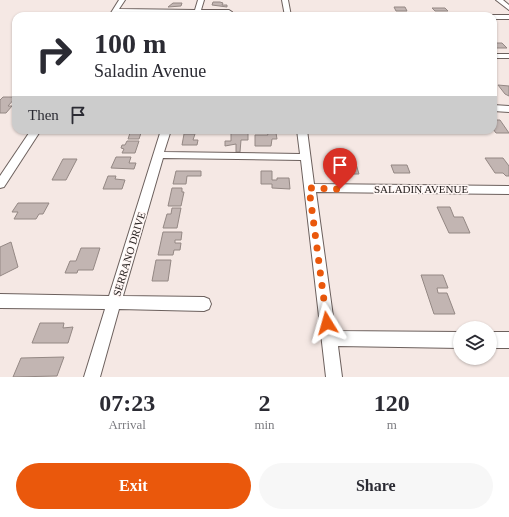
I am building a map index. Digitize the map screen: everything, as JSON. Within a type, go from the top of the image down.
[{"type":"street","points":[[114,12],[122,0]]},
{"type":"street","points":[[198,12],[201,0]]},
{"type":"street","points":[[285,0],[287,12]]},
{"type":"street","points":[[499,0],[509,8]]},
{"type":"street","points":[[497,17],[509,17]]},
{"type":"street","points":[[497,56],[509,56]]},
{"type":"street","points":[[497,108],[509,109]]},
{"type":"street","points":[[0,184],[33,134]]},
{"type":"street","name":"SERRANO DRIVE","points":[[92,377],[165,134]]},
{"type":"street","points":[[302,134],[334,377]]},
{"type":"street","points":[[159,155],[305,157]]},
{"type":"street","name":"SALADIN AVENUE","points":[[309,188],[509,190]]},
{"type":"street","points":[[0,301],[114,304],[204,304]]},
{"type":"street","points":[[329,338],[453,340]]},
{"type":"street","points":[[497,340],[509,340]]},
{"type":"building","points":[[213,2],[223,3],[222,5],[227,5],[227,7],[212,5]]},
{"type":"building","points":[[173,3],[182,3],[181,6],[168,7]]},
{"type":"building","points":[[394,7],[405,7],[407,11],[396,11]]},
{"type":"building","points":[[432,8],[445,8],[448,11],[435,11]]},
{"type":"building","points":[[497,43],[502,43],[507,48],[497,48]]},
{"type":"building","points":[[498,85],[509,86],[509,96],[505,94]]},
{"type":"building","points":[[3,97],[12,97],[12,102],[8,106],[12,106],[6,113],[0,113],[0,100]]},
{"type":"building","points":[[497,120],[500,120],[509,133],[497,133]]},
{"type":"building","points":[[130,134],[141,134],[139,139],[128,139]]},
{"type":"building","points":[[184,134],[195,134],[193,140],[198,140],[197,145],[182,145]]},
{"type":"building","points":[[231,134],[248,134],[248,140],[241,140],[240,152],[236,152],[236,144],[225,146],[225,141],[231,141]]},
{"type":"building","points":[[276,134],[277,139],[272,139],[271,146],[255,146],[255,135]]},
{"type":"building","points":[[127,141],[139,141],[135,153],[122,153],[124,149],[121,148],[122,145],[125,145]]},
{"type":"building","points":[[116,157],[131,157],[129,163],[136,163],[134,169],[111,168]]},
{"type":"building","points":[[485,158],[503,158],[509,166],[509,176],[506,176],[503,173],[495,173]]},
{"type":"building","points":[[63,159],[77,159],[66,180],[52,180]]},
{"type":"building","points":[[329,162],[356,164],[359,174],[340,174],[338,168],[330,168]]},
{"type":"building","points":[[391,165],[407,165],[410,173],[394,173]]},
{"type":"building","points":[[176,171],[201,171],[201,176],[187,176],[186,184],[173,184]]},
{"type":"building","points":[[261,171],[272,171],[272,180],[277,180],[277,178],[289,178],[290,189],[272,188],[272,184],[261,184]]},
{"type":"building","points":[[108,176],[116,176],[115,179],[125,180],[122,189],[103,189]]},
{"type":"building","points":[[172,188],[182,188],[182,192],[184,192],[181,206],[168,206]]},
{"type":"building","points":[[18,203],[49,203],[43,214],[39,214],[36,219],[14,219],[18,212],[12,212]]},
{"type":"building","points":[[437,207],[450,207],[454,217],[463,217],[470,233],[449,233]]},
{"type":"building","points":[[172,208],[181,208],[177,228],[163,228],[167,214],[171,214]]},
{"type":"building","points":[[163,232],[182,232],[181,240],[175,240],[175,243],[181,243],[180,250],[174,250],[173,255],[158,255]]},
{"type":"building","points":[[11,242],[18,267],[0,276],[0,247]]},
{"type":"building","points":[[81,248],[100,248],[93,270],[78,270],[77,273],[65,273],[70,261],[76,261]]},
{"type":"building","points":[[156,260],[171,260],[168,281],[152,281]]},
{"type":"building","points":[[421,275],[443,275],[448,288],[437,288],[438,293],[447,293],[455,314],[434,314]]},
{"type":"building","points":[[40,323],[64,323],[63,328],[73,327],[68,343],[32,343]]},
{"type":"building","points":[[64,357],[57,376],[13,377],[21,358]]},
{"type":"route","points":[[327,323],[309,188],[340,189]]}]
